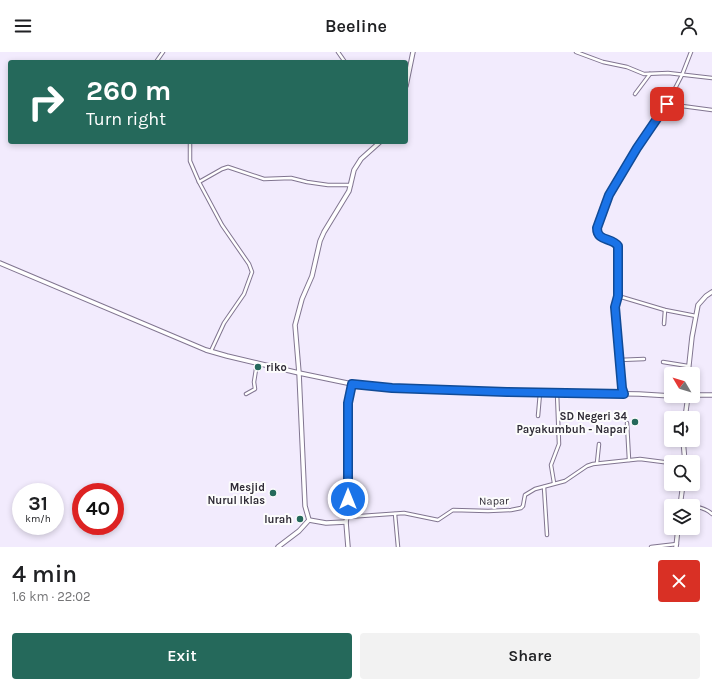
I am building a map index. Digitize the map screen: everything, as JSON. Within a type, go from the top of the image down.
[{"type":"street","points":[[408,76],[413,52]]},
{"type":"street","points":[[576,52],[603,62],[627,67],[644,74],[668,73],[712,78]]},
{"type":"street","points":[[624,394],[619,360],[615,307],[618,296],[618,246],[615,242],[600,237],[597,233],[597,228],[609,195],[637,148],[667,104],[682,75],[691,52]]},
{"type":"street","points":[[635,94],[650,74]]},
{"type":"street","points":[[667,104],[712,110]]},
{"type":"street","points":[[190,144],[190,161],[199,182],[222,225],[249,264],[252,272],[244,294],[224,323],[211,351]]},
{"type":"street","points":[[309,520],[305,506],[299,373],[295,330],[296,317],[312,276],[321,237],[346,197],[356,165],[377,144]]},
{"type":"street","points":[[199,182],[228,167],[264,179],[291,178],[308,182],[351,185]]},
{"type":"street","points":[[0,263],[119,314],[211,351],[299,373],[352,384],[392,388],[664,395]]},
{"type":"street","points":[[663,362],[688,366],[698,306],[712,292]]},
{"type":"street","points":[[618,296],[665,310],[696,316]]},
{"type":"street","points":[[664,324],[665,310]]},
{"type":"street","points":[[619,360],[644,358]]},
{"type":"street","points":[[246,394],[255,389],[254,382],[257,363]]},
{"type":"street","points":[[348,547],[346,522],[348,403],[352,384]]},
{"type":"street","points":[[538,416],[540,393]]},
{"type":"street","points":[[554,483],[551,467],[559,444],[557,393]]},
{"type":"street","points":[[700,395],[712,395]]},
{"type":"street","points":[[627,423],[629,460]]},
{"type":"street","points":[[597,463],[599,444]]},
{"type":"street","name":"Napar","points":[[347,517],[395,514],[416,515],[430,520],[438,520],[453,510],[488,511],[518,509],[523,506],[525,495],[535,489],[564,481],[587,466],[597,463],[629,460],[664,462]]},
{"type":"street","points":[[544,486],[547,535]]},
{"type":"street","points":[[700,508],[709,511],[712,514]]},
{"type":"street","points":[[395,514],[398,547]]},
{"type":"street","points":[[309,520],[326,523],[346,522]]},
{"type":"street","points":[[278,547],[299,531],[309,520]]},
{"type":"street","points":[[651,547],[677,546],[678,535]]},
{"type":"place","name":"riko","points":[[258,367]]},
{"type":"place","name":"SD Negeri 34 Payakumbuh - Napar","points":[[635,422]]},
{"type":"place","name":"Mesjid Nurul Iklas","points":[[273,493]]},
{"type":"place","name":"lurah","points":[[300,519]]},
{"type":"route","points":[[348,499],[348,403],[352,384],[392,388],[624,394],[622,388],[615,307],[618,296],[618,246],[615,242],[601,238],[597,233],[597,228],[609,195],[637,148],[667,104]]}]
